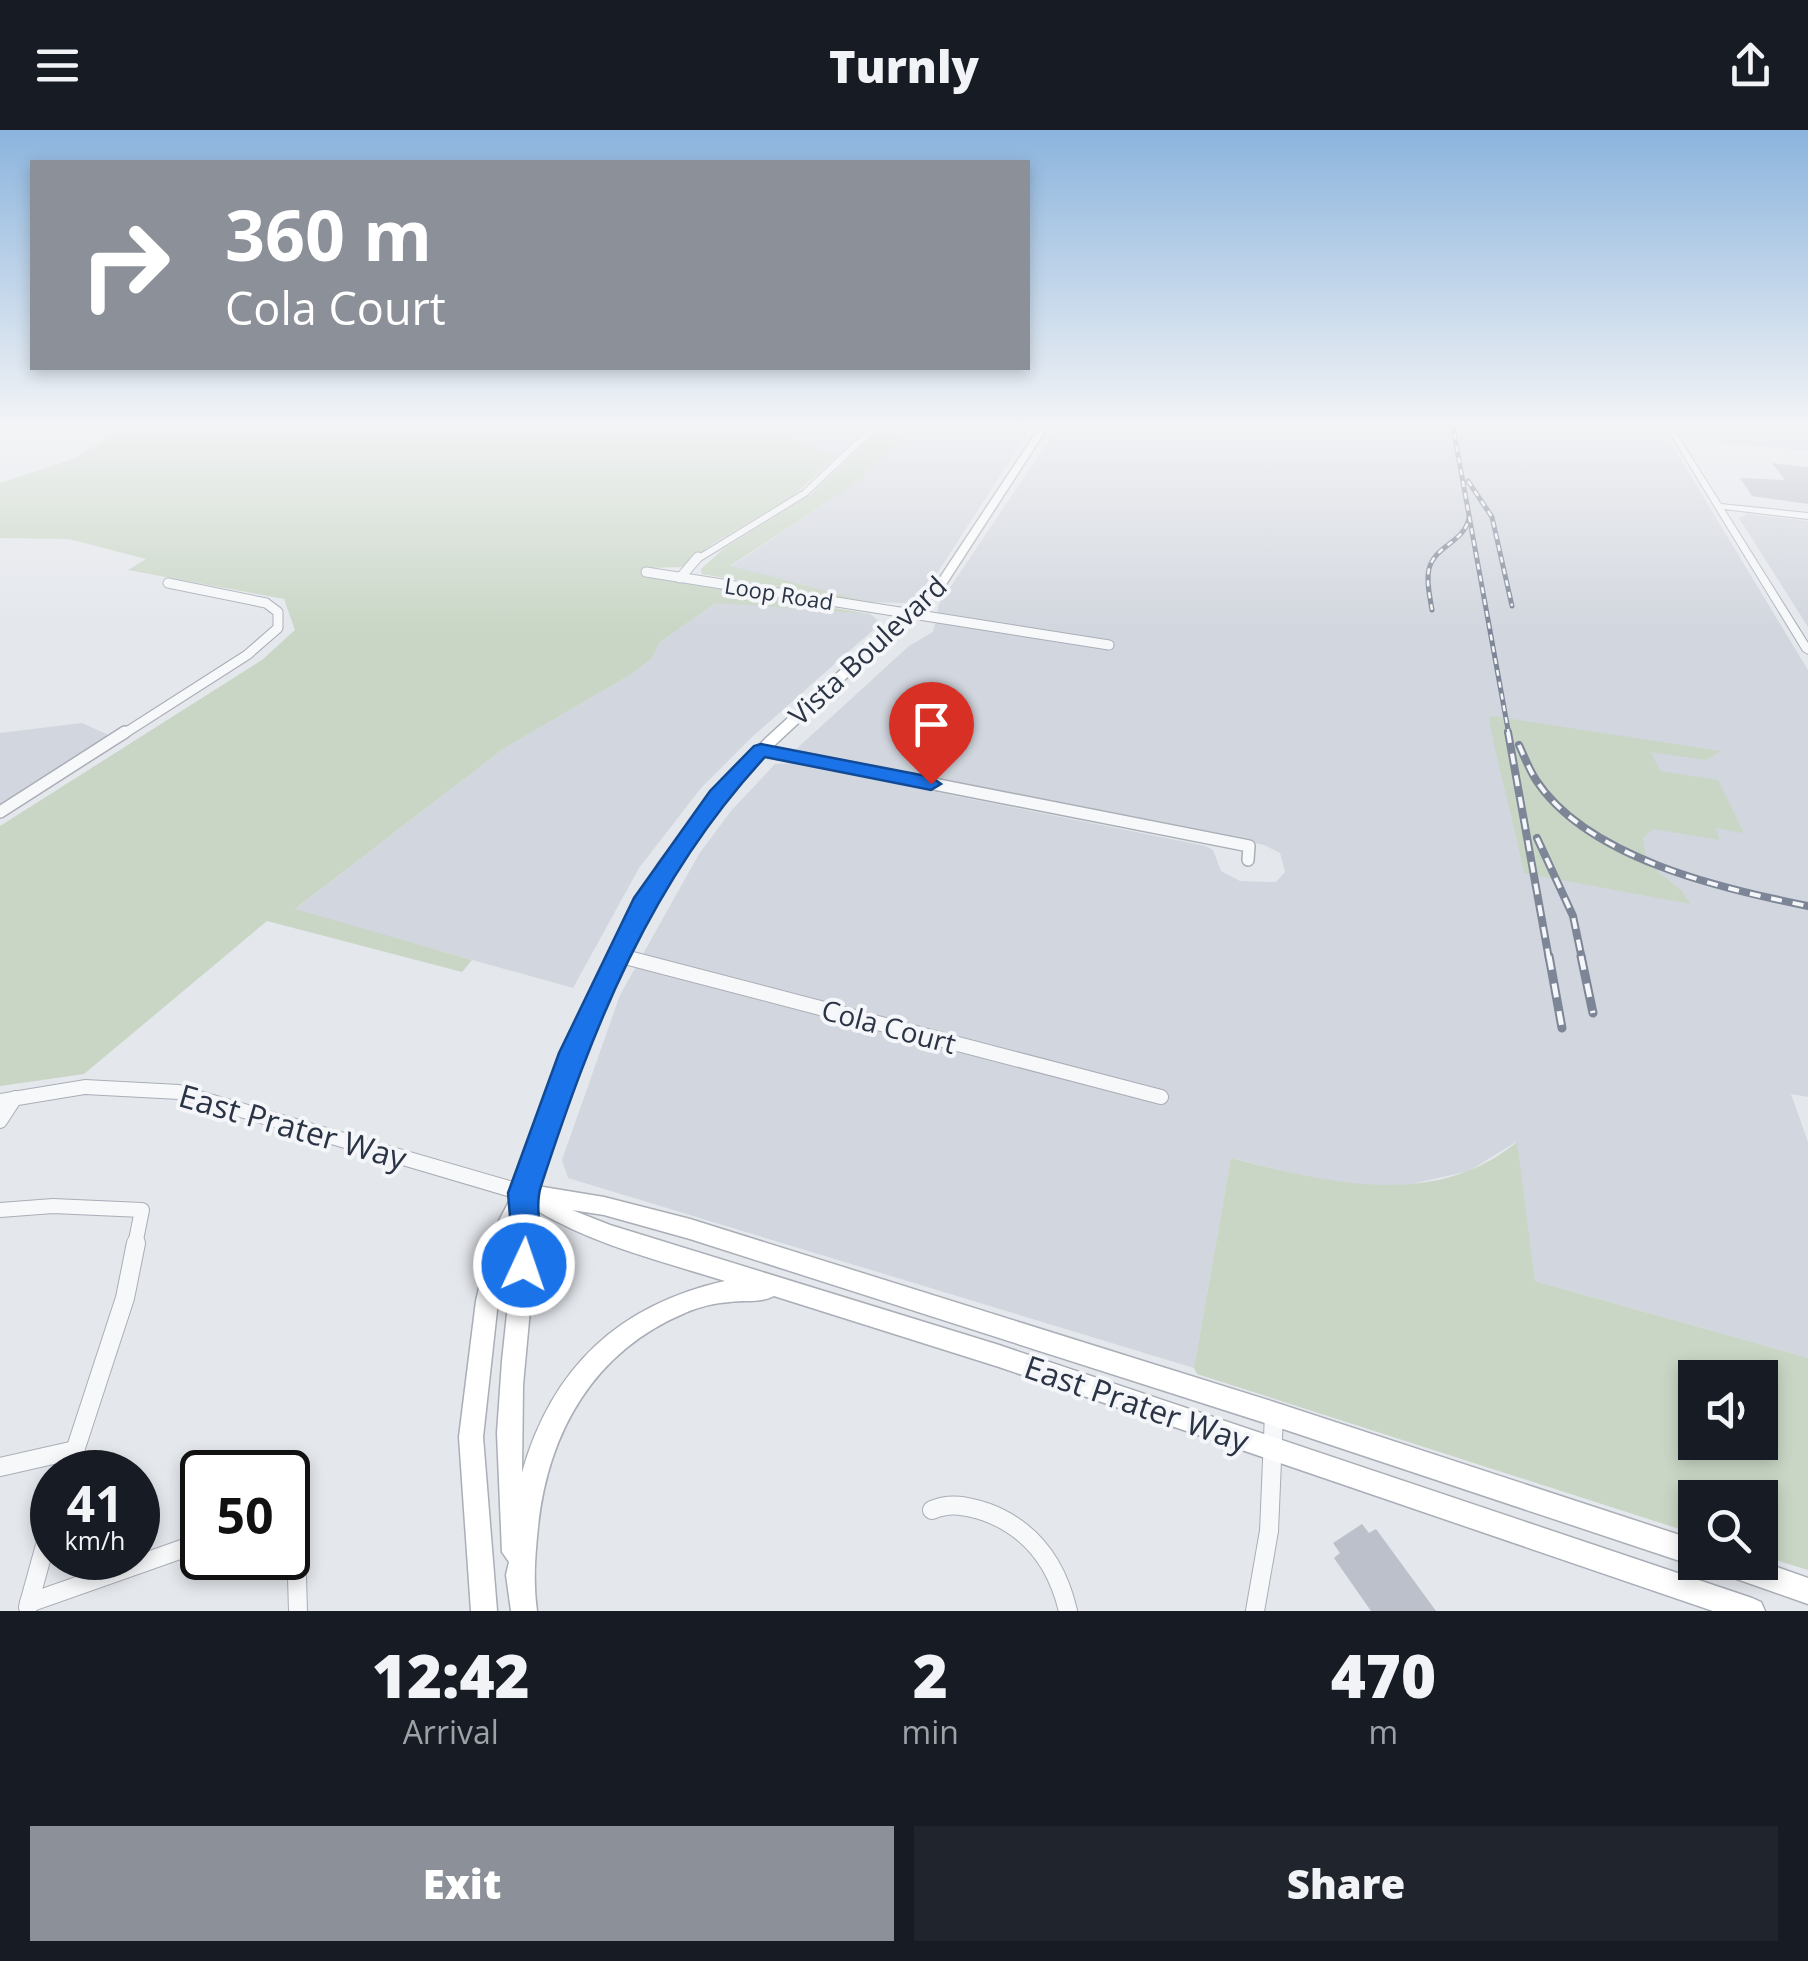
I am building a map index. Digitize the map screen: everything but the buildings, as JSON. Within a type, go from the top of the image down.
[{"type":"main road","name":"Vista Boulevard","points":[[484,1611],[472,1437],[476,1370],[502,1236],[524,1193],[573,1053],[616,955],[672,857],[718,796],[761,750],[912,614],[952,568],[1002,491]]},
{"type":"main road","name":"Vista Boulevard","points":[[524,1193],[528,1240],[509,1415],[509,1490],[524,1611]]},
{"type":"main road","name":"East Prater Way","points":[[524,1193],[569,1220],[610,1235],[999,1356],[1752,1611]]},
{"type":"main road","name":"East Prater Way","points":[[524,1193],[604,1206],[690,1229],[1274,1414],[1678,1547]]},
{"type":"main road","points":[[520,1582],[526,1520],[544,1445],[566,1399],[608,1348],[647,1316],[684,1299],[737,1288],[792,1292]]},
{"type":"main road","points":[[1776,1580],[1808,1591]]},
{"type":"street","points":[[680,578],[694,571],[711,551],[807,491]]},
{"type":"street","points":[[1709,491],[1808,652]]},
{"type":"street","points":[[1718,506],[1808,516]]},
{"type":"street","name":"Loop Road","points":[[646,572],[1109,645]]},
{"type":"street","points":[[0,812],[247,655],[278,628],[278,612],[266,602],[168,583]]},
{"type":"street","points":[[761,750],[1249,846],[1248,860]]},
{"type":"street","name":"Cola Court","points":[[616,955],[1162,1098]]},
{"type":"street","name":"East Prater Way","points":[[7,1100],[84,1088],[180,1092],[524,1193]]},
{"type":"street","points":[[0,1121],[7,1100]]},
{"type":"street","points":[[0,1210],[53,1206],[142,1210],[125,1298],[75,1450]]},
{"type":"street","points":[[1256,1611],[1269,1531],[1274,1414]]},
{"type":"street","points":[[0,1467],[30,1460]]},
{"type":"street","points":[[932,1510],[945,1504],[961,1504],[999,1516],[1018,1527],[1054,1565],[1068,1611]]},
{"type":"street","points":[[28,1607],[180,1550]]},
{"type":"street","points":[[28,1607],[35,1580]]},
{"type":"street","points":[[297,1580],[298,1611]]},
{"type":"shaded area","points":[[844,491],[990,491],[934,578],[910,603],[869,602],[730,567]]},
{"type":"shaded area","points":[[1015,491],[1700,491],[1808,670],[1808,1097],[1791,1094],[1808,1142],[1808,1358],[1535,1281],[1516,1142],[1469,1171],[1382,1187],[1315,1179],[1231,1158],[1194,1368],[568,1178],[562,1160],[620,995],[699,854],[731,811],[775,764],[791,763],[1206,846],[1213,850],[1221,871],[1240,881],[1276,882],[1285,872],[1280,853],[1264,845],[793,752],[909,646],[933,632],[939,604]]},
{"type":"shaded area","points":[[1748,514],[1808,521],[1808,627],[1739,518]]},
{"type":"shaded area","points":[[719,601],[870,614],[881,623],[752,737],[701,788],[639,868],[573,988],[294,910],[503,749],[630,675],[652,658],[660,642]]},
{"type":"shaded area","points":[[82,723],[111,736],[0,807],[0,733]]},
{"type":"green space","points":[[0,491],[798,491],[682,567],[649,568],[641,576],[870,614],[716,603],[660,642],[652,658],[630,675],[503,749],[295,909],[472,960],[462,972],[267,921],[84,1074],[0,1086],[0,826],[262,660],[295,630],[284,599],[128,570],[146,559],[69,539],[0,538]]},
{"type":"green space","points":[[844,491],[730,566],[869,602],[702,574],[701,569],[723,549],[811,494]]},
{"type":"green space","points":[[1489,718],[1721,751],[1706,760],[1651,752],[1660,771],[1718,780],[1744,833],[1716,828],[1720,840],[1653,829],[1643,838],[1646,862],[1682,891],[1690,904],[1524,873]]},
{"type":"green space","points":[[1517,1142],[1535,1281],[1808,1358],[1808,1570],[1778,1561],[1778,1480],[1678,1480],[1678,1529],[1197,1374],[1194,1368],[1231,1158],[1341,1182],[1414,1184],[1450,1177],[1484,1163]]},
{"type":"railway","points":[[1465,491],[1509,735]]},
{"type":"railway","points":[[1475,491],[1492,517],[1512,606]]},
{"type":"railway","points":[[1432,610],[1428,579],[1432,561],[1461,533],[1469,518]]},
{"type":"railway","points":[[1508,732],[1549,959]]},
{"type":"railway","points":[[1519,745],[1536,780],[1559,807],[1622,850],[1698,879],[1808,906]]},
{"type":"railway","points":[[1537,838],[1573,916],[1582,959]]},
{"type":"railway","points":[[1549,956],[1562,1028]]},
{"type":"railway","points":[[1581,956],[1593,1013]]},
{"type":"route","points":[[524,1265],[528,1240],[524,1193],[573,1053],[642,904],[718,796],[761,750],[931,784]]}]
